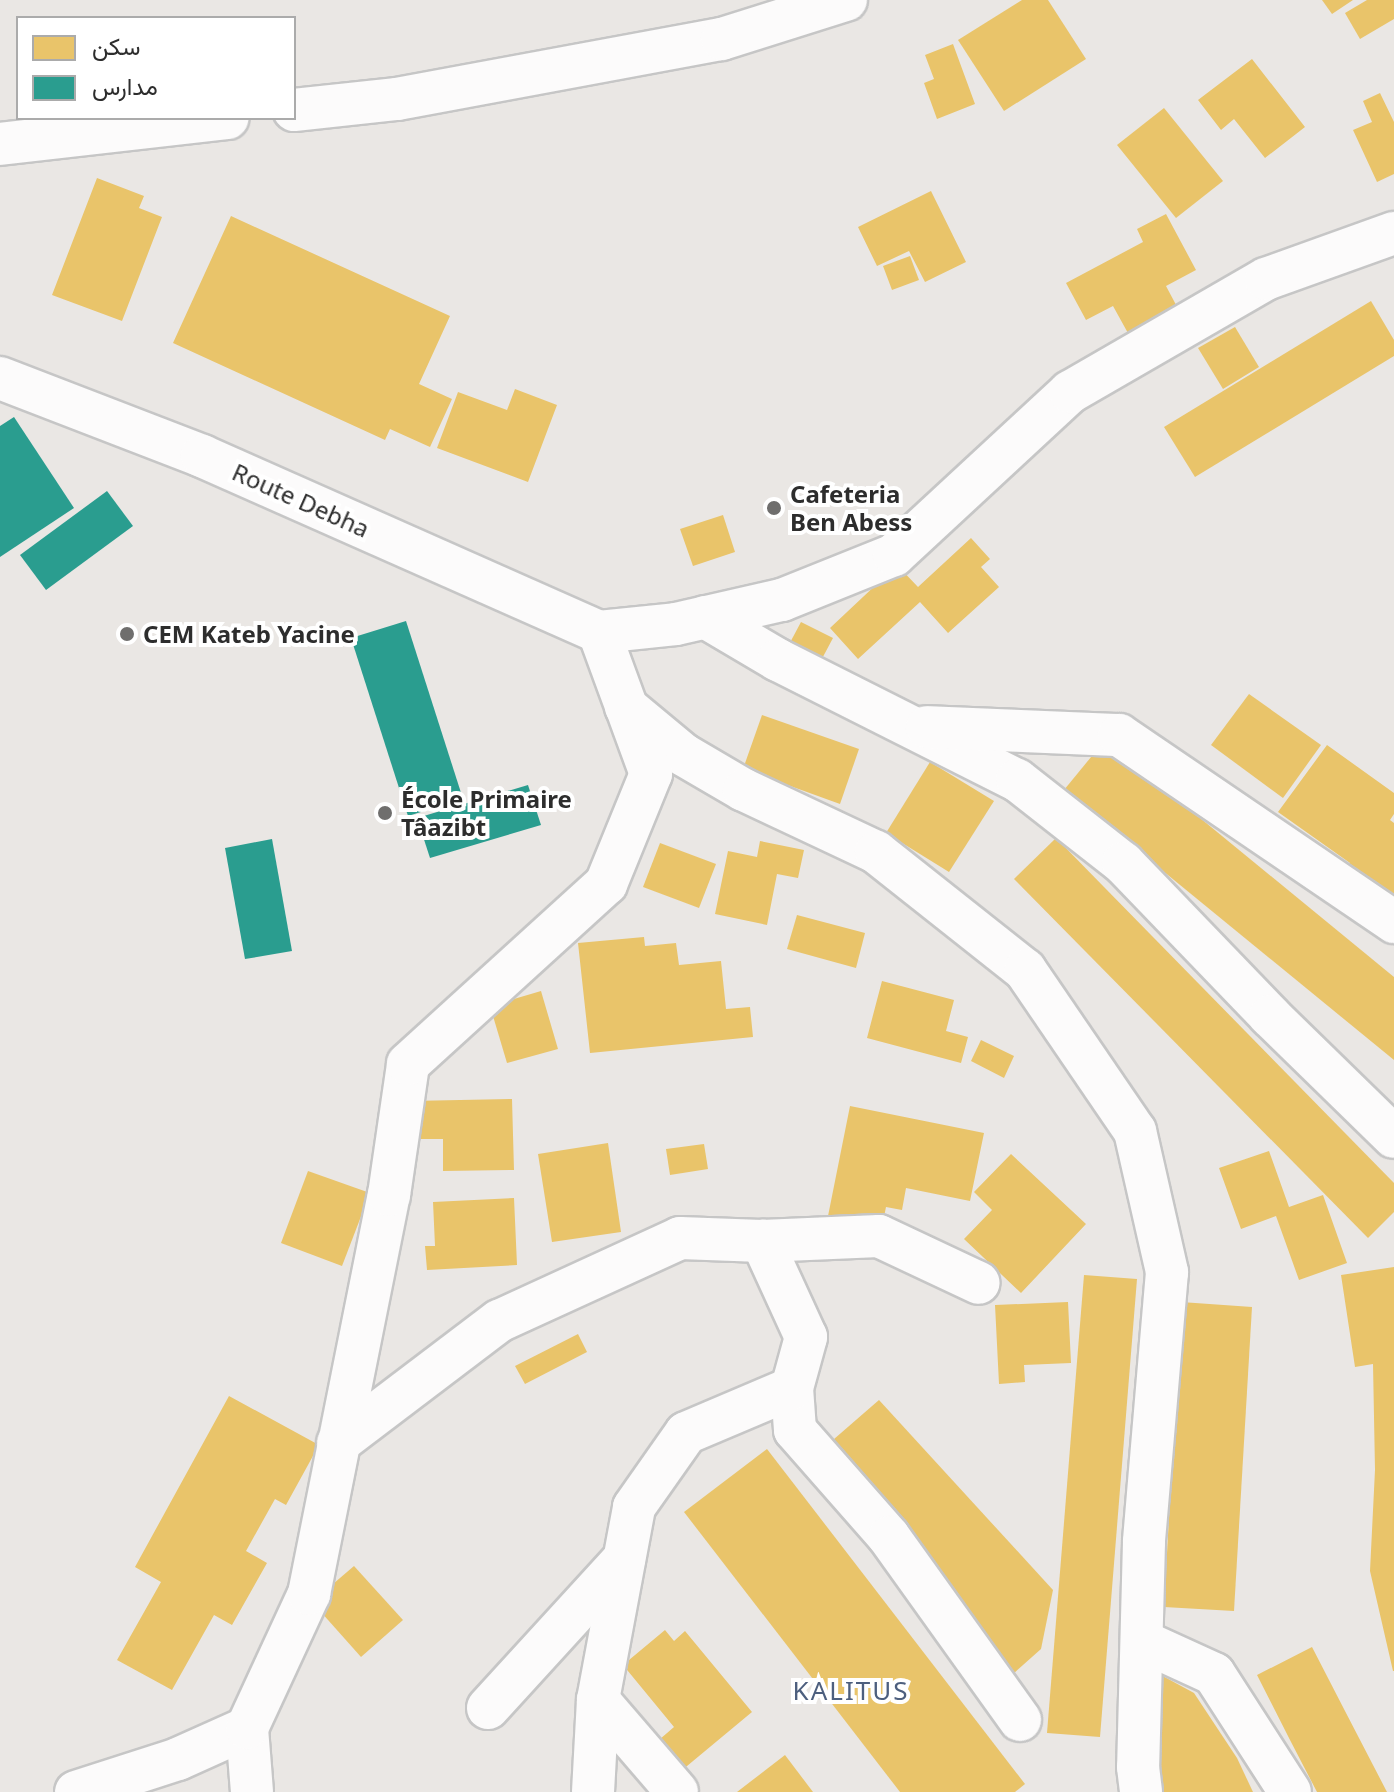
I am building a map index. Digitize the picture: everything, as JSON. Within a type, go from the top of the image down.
[{"type":"street","points":[[296,110],[397,99],[722,39],[846,0]]},
{"type":"street","points":[[0,144],[210,120]]},
{"type":"street","points":[[252,1792],[247,1728],[309,1594],[389,1195],[408,1064],[606,884],[651,774],[599,632],[705,617],[782,600],[894,555],[1070,392],[1266,279],[1394,233]]},
{"type":"street","name":"Route Debha","points":[[0,378],[202,456],[599,632]]},
{"type":"street","points":[[705,617],[778,660],[1017,780],[1123,863],[1270,1016],[1394,1137]]},
{"type":"street","points":[[626,707],[684,755],[744,790],[876,852],[1025,970],[1135,1131],[1167,1272],[1144,1542],[1138,1767],[1141,1792]]},
{"type":"street","points":[[914,726],[1119,735],[1394,922]]},
{"type":"street","points":[[338,1443],[499,1321],[680,1238],[762,1241],[879,1236],[979,1283]]},
{"type":"street","points":[[762,1241],[806,1337],[792,1388],[795,1430],[889,1537],[1020,1720]]},
{"type":"street","points":[[593,1792],[598,1700],[634,1507],[686,1433],[792,1388]]},
{"type":"street","points":[[488,1708],[624,1558]]},
{"type":"street","points":[[1142,1641],[1214,1674],[1290,1792]]},
{"type":"street","points":[[598,1700],[677,1792]]},
{"type":"street","points":[[76,1792],[178,1759],[247,1728]]},
{"type":"building: سكن","points":[[1022,0],[1048,0],[1086,59],[1004,111],[958,40]]},
{"type":"building: سكن","points":[[1322,0],[1353,0],[1332,14]]},
{"type":"building: سكن","points":[[1367,0],[1394,0],[1394,19],[1360,39],[1345,13]]},
{"type":"building: سكن","points":[[953,44],[975,104],[937,119],[924,83],[934,79],[925,55]]},
{"type":"building: سكن","points":[[1252,59],[1305,127],[1265,158],[1234,119],[1221,130],[1198,100]]},
{"type":"building: سكن","points":[[1380,93],[1394,122],[1394,174],[1377,182],[1353,130],[1372,122],[1363,101]]},
{"type":"building: سكن","points":[[1164,108],[1223,181],[1176,218],[1117,145]]},
{"type":"building: سكن","points":[[97,178],[144,196],[139,208],[162,217],[122,321],[52,295]]},
{"type":"building: سكن","points":[[931,191],[966,262],[925,282],[909,251],[877,266],[858,227]]},
{"type":"building: سكن","points":[[1166,214],[1196,270],[1166,286],[1183,318],[1134,344],[1113,306],[1086,320],[1066,283],[1143,242],[1137,229]]},
{"type":"building: سكن","points":[[231,216],[450,316],[419,384],[452,399],[430,447],[390,429],[385,440],[173,343]]},
{"type":"building: سكن","points":[[910,256],[919,280],[892,290],[883,266]]},
{"type":"building: سكن","points":[[1371,301],[1394,340],[1394,356],[1195,477],[1164,427]]},
{"type":"building: سكن","points":[[1235,327],[1259,367],[1223,389],[1198,348]]},
{"type":"building: سكن","points":[[515,389],[557,405],[528,482],[437,448],[458,392],[507,410]]},
{"type":"building: سكن","points":[[723,515],[735,552],[693,566],[680,529]]},
{"type":"building: سكن","points":[[971,538],[990,559],[981,567],[999,587],[948,633],[920,602],[858,659],[830,628],[897,565],[918,587]]},
{"type":"building: سكن","points":[[801,622],[833,638],[817,668],[785,652]]},
{"type":"building: سكن","points":[[1249,694],[1321,745],[1283,798],[1211,745]]},
{"type":"building: سكن","points":[[762,715],[859,749],[840,804],[743,769]]},
{"type":"building: سكن","points":[[1105,740],[1394,977],[1394,1060],[1064,790]]},
{"type":"building: سكن","points":[[1327,745],[1394,793],[1394,814],[1390,820],[1394,823],[1394,914],[1340,876],[1350,863],[1278,812]]},
{"type":"building: سكن","points":[[930,762],[994,801],[949,872],[886,833]]},
{"type":"building: سكن","points":[[1056,838],[1394,1183],[1394,1212],[1368,1238],[1014,879]]},
{"type":"building: سكن","points":[[760,841],[804,850],[798,878],[777,874],[767,925],[715,914],[728,851],[757,857]]},
{"type":"building: سكن","points":[[660,843],[716,864],[699,908],[643,887]]},
{"type":"building: سكن","points":[[797,915],[865,933],[856,968],[787,949]]},
{"type":"building: سكن","points":[[644,937],[645,946],[676,943],[679,965],[721,961],[726,1009],[750,1007],[753,1037],[590,1053],[578,943]]},
{"type":"building: سكن","points":[[882,981],[954,1000],[946,1031],[968,1037],[961,1063],[867,1038]]},
{"type":"building: سكن","points":[[541,991],[558,1049],[507,1063],[490,1006]]},
{"type":"building: سكن","points":[[981,1040],[1014,1056],[1004,1078],[971,1061]]},
{"type":"building: سكن","points":[[512,1099],[514,1170],[443,1171],[443,1139],[411,1139],[410,1101]]},
{"type":"building: سكن","points":[[850,1106],[984,1133],[970,1201],[906,1188],[902,1210],[886,1207],[882,1227],[828,1216]]},
{"type":"building: سكن","points":[[608,1143],[621,1232],[552,1242],[538,1154]]},
{"type":"building: سكن","points":[[704,1144],[708,1169],[670,1175],[666,1149]]},
{"type":"building: سكن","points":[[1269,1151],[1289,1207],[1323,1195],[1347,1263],[1299,1280],[1276,1216],[1241,1229],[1219,1168]]},
{"type":"building: سكن","points":[[1011,1154],[1086,1224],[1021,1293],[964,1239],[992,1210],[974,1192]]},
{"type":"building: سكن","points":[[308,1171],[370,1193],[342,1266],[281,1243]]},
{"type":"building: سكن","points":[[514,1198],[517,1265],[427,1270],[425,1246],[435,1246],[433,1202]]},
{"type":"building: سكن","points":[[1394,1267],[1393,1671],[1370,1571],[1375,1470],[1373,1364],[1355,1367],[1341,1275]]},
{"type":"building: سكن","points":[[1084,1275],[1137,1279],[1100,1737],[1047,1733]]},
{"type":"building: سكن","points":[[1068,1302],[1071,1363],[1024,1365],[1025,1382],[999,1384],[995,1305]]},
{"type":"building: سكن","points":[[1181,1302],[1252,1307],[1234,1611],[1164,1607]]},
{"type":"building: سكن","points":[[578,1334],[587,1352],[525,1384],[515,1366]]},
{"type":"building: سكن","points":[[229,1396],[319,1445],[286,1505],[275,1499],[246,1551],[267,1563],[232,1625],[214,1615],[172,1690],[117,1660],[161,1582],[135,1567]]},
{"type":"building: سكن","points":[[879,1400],[1053,1590],[1041,1649],[1013,1674],[826,1446]]},
{"type":"building: سكن","points":[[767,1449],[1025,1784],[1015,1792],[900,1792],[684,1512]]},
{"type":"building: سكن","points":[[354,1566],[403,1620],[361,1657],[312,1602]]},
{"type":"building: سكن","points":[[665,1630],[674,1641],[685,1631],[752,1712],[669,1781],[645,1752],[674,1727],[623,1665]]},
{"type":"building: سكن","points":[[1312,1647],[1387,1792],[1317,1792],[1290,1740],[1257,1675]]},
{"type":"building: سكن","points":[[1159,1674],[1194,1693],[1237,1758],[1253,1792],[1151,1792]]},
{"type":"building: سكن","points":[[785,1755],[813,1792],[737,1792]]},
{"type":"building: مدارس","points":[[14,417],[74,508],[0,557],[0,426]]},
{"type":"building: مدارس","points":[[107,491],[133,526],[46,590],[20,555]]},
{"type":"building: مدارس","points":[[406,621],[463,799],[408,816],[351,638]]},
{"type":"building: مدارس","points":[[528,785],[541,825],[430,858],[417,818]]},
{"type":"building: مدارس","points":[[272,839],[292,951],[245,959],[225,848]]},
{"type":"place","name":"Cafeteria Ben Abess","points":[[774,508]]},
{"type":"place","name":"CEM Kateb Yacine","points":[[127,634]]},
{"type":"place","name":"École Primaire Tâazibt","points":[[385,813]]},
{"type":"district","name":"KALITUS","points":[[851,1691]]}]
